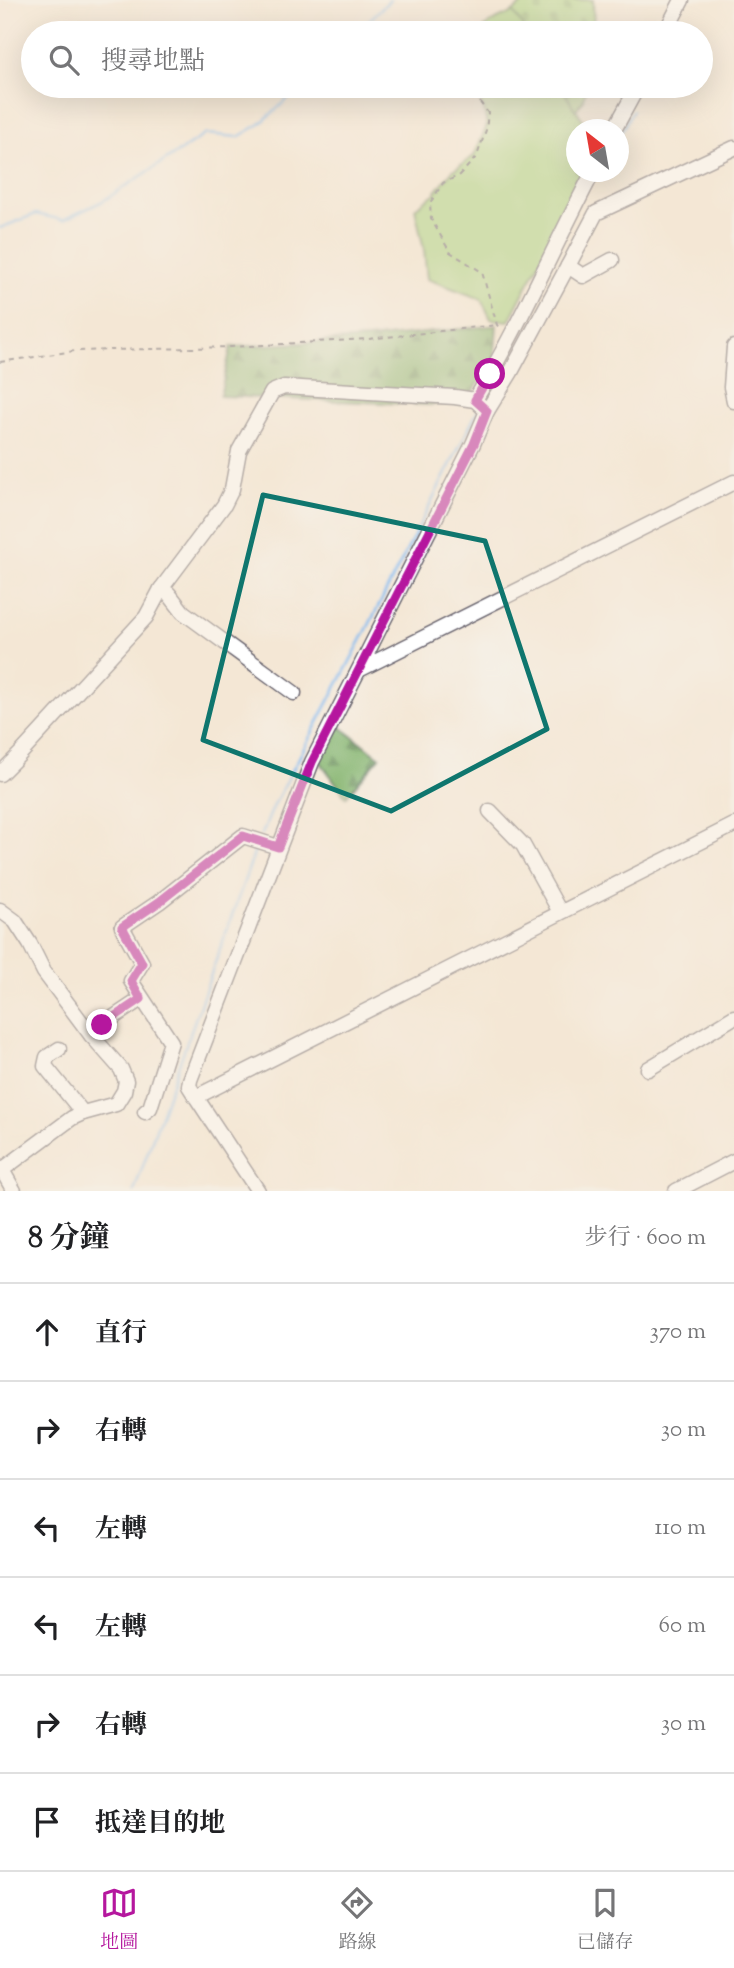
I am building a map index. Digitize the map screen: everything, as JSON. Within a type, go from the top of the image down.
[{"type":"street","points":[[671,21],[682,0]]},
{"type":"street","points":[[620,119],[631,98]]},
{"type":"street","points":[[258,1191],[195,1097],[190,1080],[312,762],[474,444],[487,411],[511,372],[596,214],[734,148]]},
{"type":"street","points":[[475,400],[588,182]]},
{"type":"street","points":[[568,266],[583,276],[612,260]]},
{"type":"street","points":[[734,347],[731,387],[734,401]]},
{"type":"street","points":[[0,774],[146,617],[161,589],[224,505],[232,489],[239,451],[272,392],[284,387],[436,395],[475,400],[487,411]]},
{"type":"street","points":[[361,669],[734,482]]},
{"type":"street","points":[[161,589],[169,594],[184,612],[294,693]]},
{"type":"street","points":[[490,811],[523,845],[560,912]]},
{"type":"street","points":[[195,1097],[734,825]]},
{"type":"street","points":[[145,1112],[149,1108],[171,1042],[131,981],[142,963],[122,927],[159,902],[243,836],[278,847]]},
{"type":"street","points":[[2,914],[15,921],[44,972],[91,1035],[121,1069],[126,1081],[124,1091],[116,1104],[72,1118],[1,1169],[13,1191]]},
{"type":"street","points":[[91,1035],[141,999]]},
{"type":"street","points":[[648,1069],[734,1017]]},
{"type":"street","points":[[59,1049],[47,1057],[45,1066],[83,1113]]},
{"type":"street","points":[[676,1191],[734,1161]]},
{"type":"path","points":[[477,98],[488,113],[486,130],[477,156],[460,175],[443,183],[430,204],[431,219],[450,252],[482,272],[497,325],[508,340]]},
{"type":"path","points":[[0,362],[75,352],[368,339],[497,325]]},
{"type":"highlighted area","points":[[263,495],[485,541],[547,729],[391,811],[203,740]]},
{"type":"green space","points":[[526,0],[593,0],[594,21],[519,21],[513,12]]},
{"type":"green space","points":[[513,12],[519,21],[493,21]]},
{"type":"green space","points":[[478,98],[568,98],[582,119],[566,119],[566,182],[581,182],[509,321],[491,319],[481,299],[427,279],[415,208],[434,194],[452,171],[474,156],[487,126],[484,109]]},
{"type":"green space","points":[[568,98],[583,98],[582,103],[575,110]]},
{"type":"green space","points":[[497,325],[494,363],[464,403],[430,405],[220,396],[231,347],[368,339]]},
{"type":"green space","points":[[339,726],[380,757],[346,797],[319,760]]},
{"type":"waterway","points":[[368,21],[390,0]]},
{"type":"waterway","points":[[0,228],[36,214],[63,220],[103,201],[206,134],[238,137],[260,124],[289,98]]},
{"type":"waterway","points":[[628,119],[633,110]]},
{"type":"waterway","points":[[262,834],[274,805],[478,410]]},
{"type":"waterway","points":[[134,1191],[256,848]]},
{"type":"route","points":[[102,1025],[141,999],[131,981],[142,963],[122,927],[198,873],[243,836],[278,847],[312,762],[474,444],[487,411],[475,400],[490,374]]}]
